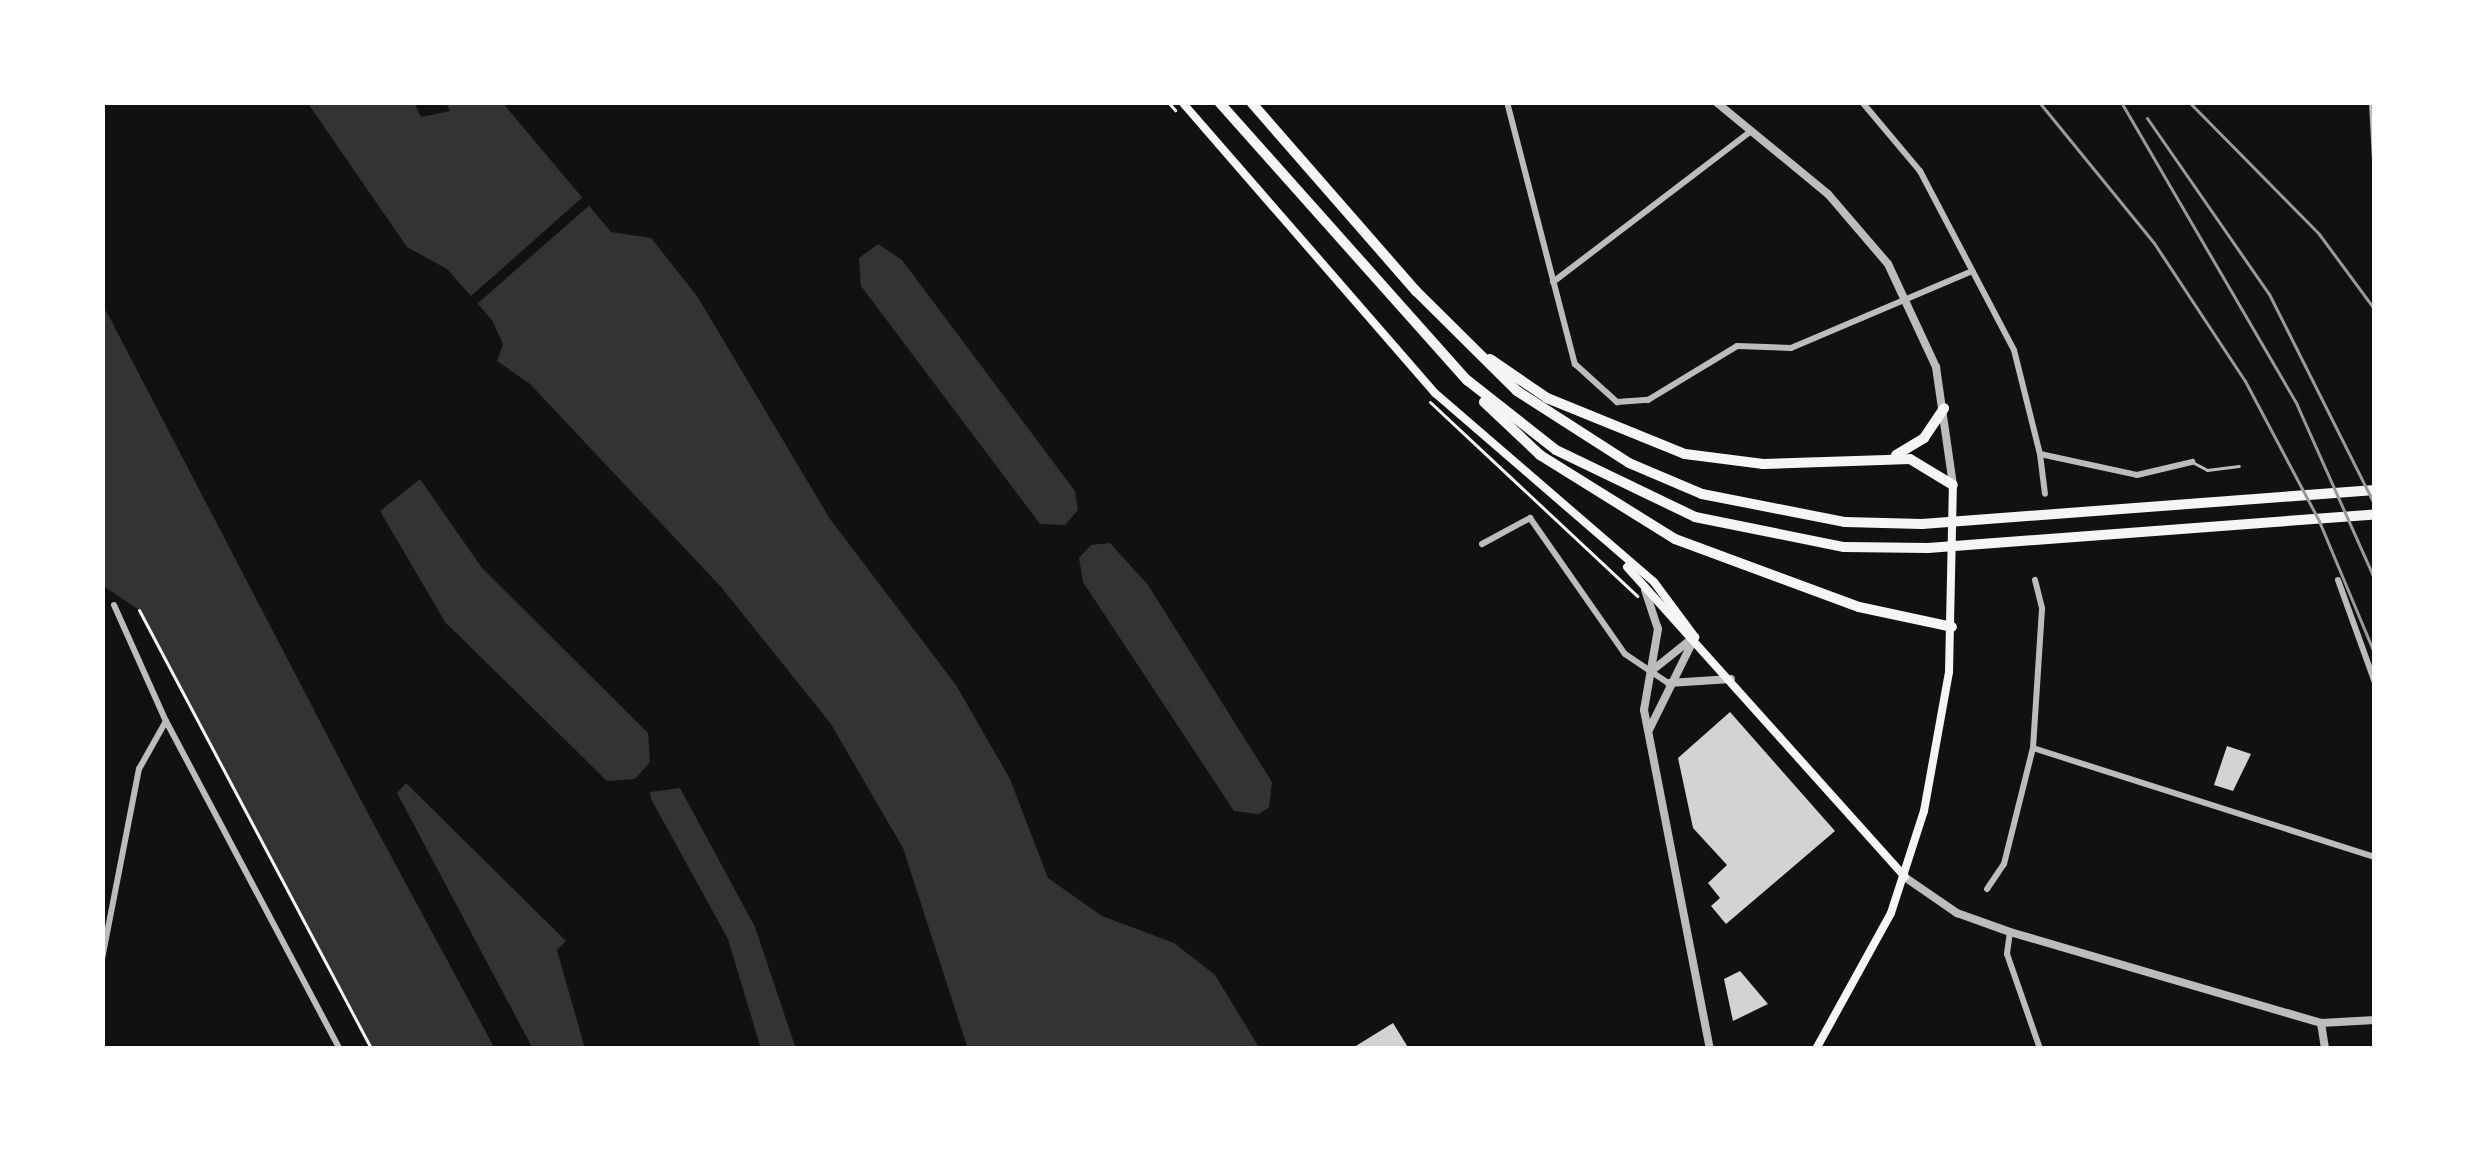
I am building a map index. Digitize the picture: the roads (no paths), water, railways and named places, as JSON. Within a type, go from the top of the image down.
[{"type":"highway","points":[[1220,102],[1467,380],[1540,455],[1675,539],[1859,607],[1952,627]]},
{"type":"highway","points":[[1251,102],[1460,338],[1570,430],[1702,494],[1770,512],[1922,524],[2375,490]]},
{"type":"highway","points":[[1460,338],[1546,398],[1685,454],[1763,464],[1892,457],[1922,463],[1954,492]]},
{"type":"highway","points":[[1467,380],[1556,450],[1617,484],[1695,517],[1785,538],[1928,548],[2375,514]]},
{"type":"highway","points":[[1892,457],[1924,438],[1944,409]]},
{"type":"main road","points":[[1182,102],[1435,393],[1680,608],[1695,637]]},
{"type":"main road","points":[[1816,1049],[1906,878],[1942,718],[1956,570],[1954,492]]},
{"type":"main road","points":[[1619,555],[1906,878]]},
{"type":"street","points":[[1507,102],[1575,364],[1597,389],[1634,406],[1737,346],[1791,348],[1972,271]]},
{"type":"street","points":[[1716,102],[1828,194],[1910,301],[1944,409],[1954,492]]},
{"type":"street","points":[[1862,102],[1920,171],[2014,350],[2040,454],[2044,494]]},
{"type":"street","points":[[1553,282],[1752,131]]},
{"type":"street","points":[[2040,454],[2137,476],[2192,462]]},
{"type":"street","points":[[1482,544],[1530,518],[1625,654],[1668,683],[1731,679]]},
{"type":"street","points":[[1987,889],[2004,864],[2033,748],[2042,608],[2035,580]]},
{"type":"street","points":[[2338,580],[2375,682]]},
{"type":"street","points":[[1644,588],[1658,629],[1648,731],[1710,1049]]},
{"type":"street","points":[[114,605],[166,721],[340,1049]]},
{"type":"street","points":[[1651,673],[1695,637]]},
{"type":"street","points":[[1648,731],[1695,637]]},
{"type":"street","points":[[102,958],[139,769],[166,721]]},
{"type":"street","points":[[2033,748],[2375,857]]},
{"type":"street","points":[[1906,878],[1957,913],[2010,932],[2321,1023],[2375,1020]]},
{"type":"street","points":[[2010,932],[2007,954],[2040,1049]]},
{"type":"street","points":[[2321,1023],[2325,1049]]},
{"type":"lane","points":[[2370,102],[2375,197]]},
{"type":"lane","points":[[2192,462],[2207,470],[2239,466]]},
{"type":"railway","points":[[2039,102],[2154,243],[2245,381],[2319,521],[2375,655]]},
{"type":"railway","points":[[2121,102],[2297,405],[2375,580]]},
{"type":"railway","points":[[2189,102],[2319,234],[2375,310]]},
{"type":"railway","points":[[2147,118],[2269,294],[2375,506]]}]
